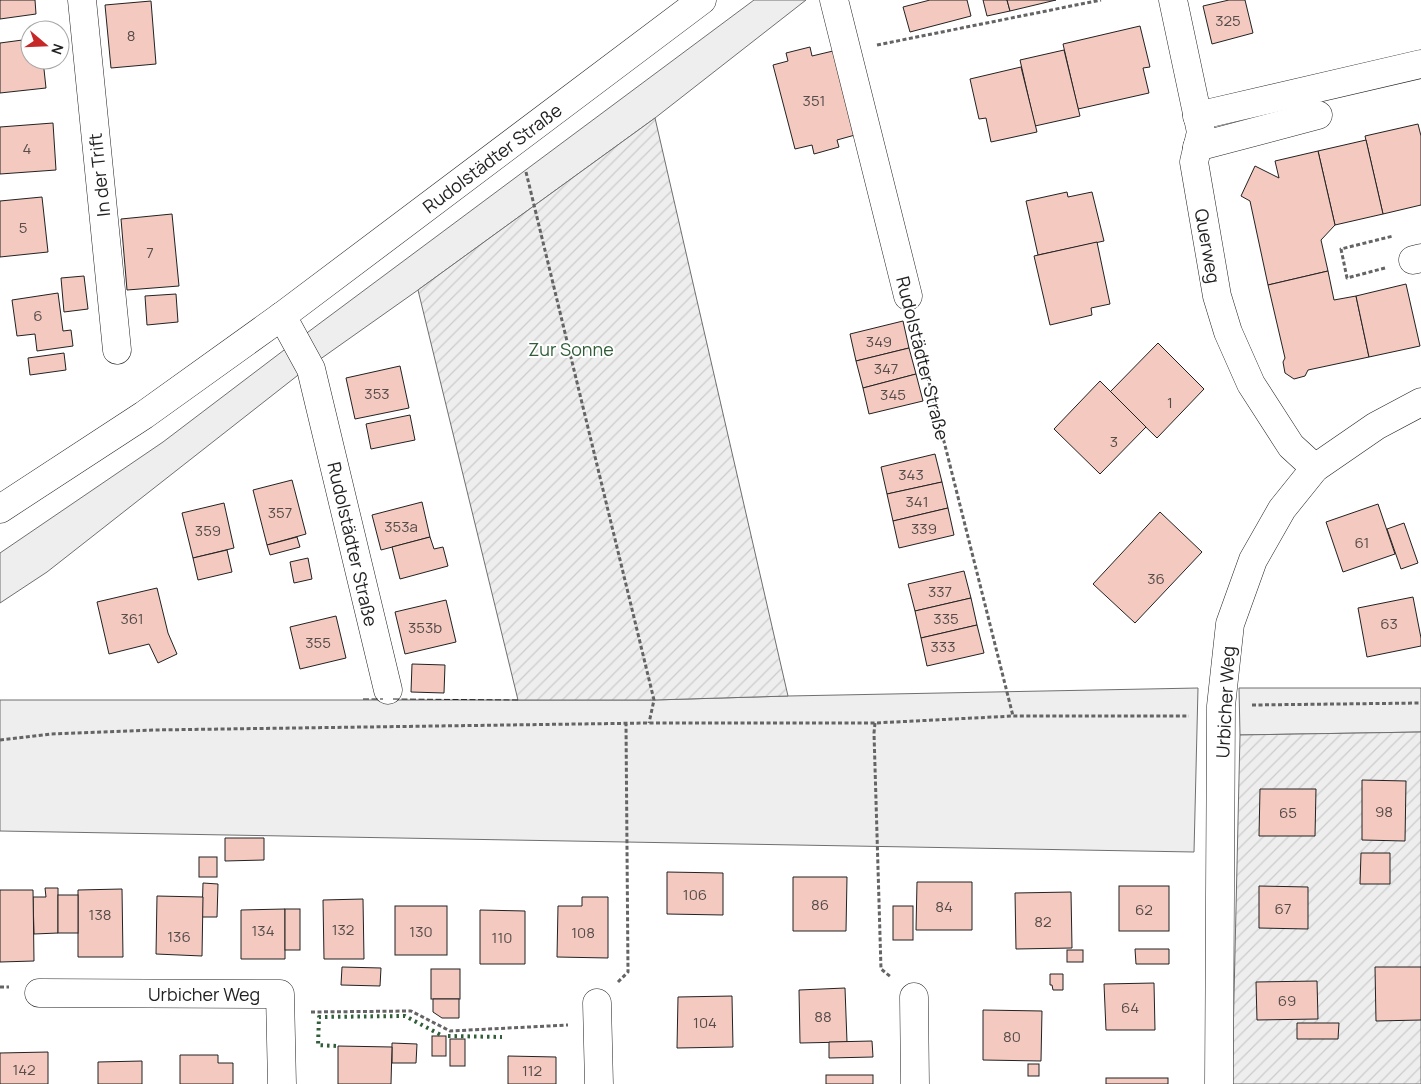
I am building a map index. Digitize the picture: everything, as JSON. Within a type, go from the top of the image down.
[{"type":"street","name":"In der Trift","points":[[82,0],[117,350]]},
{"type":"street","name":"Rudolstädter Straße","points":[[0,510],[144,414],[282,316],[702,0]]},
{"type":"street","name":"Rudolstädter Straße","points":[[834,0],[908,296]]},
{"type":"street","name":"Querweg","points":[[1173,0],[1201,132],[1194,162],[1217,296],[1228,332],[1251,384],[1291,446],[1315,468]]},
{"type":"street","points":[[1197,116],[1421,64]]},
{"type":"street","points":[[1197,147],[1318,115]]},
{"type":"street","name":"Rudolstädter Straße","points":[[282,316],[311,369],[388,690]]},
{"type":"street","name":"Urbicher Weg","points":[[1219,1084],[1221,706],[1230,624],[1253,560],[1282,508],[1315,468],[1376,426],[1421,402]]},
{"type":"street","name":"Urbicher Weg","points":[[39,993],[280,1003],[282,1084]]},
{"type":"street","points":[[914,997],[915,1084]]},
{"type":"street","points":[[598,1014],[599,1084]]},
{"type":"path","points":[[847,51],[1101,0]]},
{"type":"path","points":[[534,206],[654,700],[649,723]]},
{"type":"path","name":"Rudolstädter Straße","points":[[908,296],[1013,716]]},
{"type":"path","points":[[0,740],[51,734],[154,730],[649,723],[875,723],[1013,716],[1189,716],[1221,706],[1421,703]]},
{"type":"path","points":[[875,723],[881,969],[914,997]]},
{"type":"path","points":[[280,1003],[411,1011],[450,1030],[598,1014],[628,972],[626,724]]},
{"type":"green space","points":[[754,0],[806,0],[655,118],[302,372],[47,572],[0,603],[0,553],[163,442]]},
{"type":"green space","name":"Zur Sonne","points":[[655,118],[788,696],[654,700],[518,700],[418,290]]},
{"type":"green space","points":[[1198,688],[1194,852],[0,831],[0,700],[654,700]]},
{"type":"green space","points":[[1239,688],[1421,688],[1421,732],[1240,735]]},
{"type":"green space","points":[[1421,732],[1421,1084],[1232,1084],[1240,735]]},
{"type":"building","points":[[0,0],[35,0],[36,14],[0,19]]},
{"type":"building","points":[[930,0],[967,0],[971,16],[910,32],[903,7]]},
{"type":"building","points":[[983,0],[1007,0],[1010,11],[987,16]]},
{"type":"building","points":[[1007,0],[1056,0],[1010,11]]},
{"type":"building","points":[[1229,0],[1245,0],[1253,33],[1212,44],[1203,6]]},
{"type":"building","points":[[151,1],[156,64],[111,68],[105,5]]},
{"type":"building","points":[[1140,26],[1150,67],[1143,68],[1149,93],[1078,109],[1063,44]]},
{"type":"building","points":[[20,40],[20,70],[44,70],[46,88],[0,93],[0,43]]},
{"type":"building","points":[[810,47],[812,56],[833,51],[855,135],[837,140],[839,147],[814,154],[812,145],[795,149],[773,65],[788,61],[786,53]]},
{"type":"building","points":[[1064,50],[1080,116],[1035,126],[1020,60]]},
{"type":"building","points":[[1021,67],[1037,132],[991,142],[986,118],[979,119],[970,79]]},
{"type":"building","points":[[53,123],[56,170],[0,174],[0,127]]},
{"type":"building","points":[[1418,124],[1421,136],[1421,205],[1383,214],[1365,136]]},
{"type":"building","points":[[1366,140],[1383,214],[1335,225],[1318,151]]},
{"type":"building","points":[[1318,151],[1335,225],[1321,240],[1328,271],[1268,285],[1250,201],[1241,196],[1255,166],[1279,178],[1275,161]]},
{"type":"building","points":[[1067,192],[1068,197],[1092,192],[1104,241],[1038,255],[1026,201]]},
{"type":"building","points":[[42,197],[48,252],[0,257],[0,201]]},
{"type":"building","points":[[172,214],[179,286],[127,290],[121,219]]},
{"type":"building","points":[[1097,242],[1110,304],[1091,308],[1092,315],[1050,325],[1034,256]]},
{"type":"building","points":[[1328,271],[1334,300],[1356,296],[1369,357],[1308,370],[1305,376],[1294,379],[1285,373],[1283,362],[1285,358],[1268,285]]},
{"type":"building","points":[[84,276],[88,309],[64,312],[61,278]]},
{"type":"building","points":[[1406,284],[1420,346],[1369,357],[1356,296]]},
{"type":"building","points":[[58,293],[63,331],[71,330],[73,346],[37,351],[35,334],[17,336],[12,300]]},
{"type":"building","points":[[176,294],[178,322],[147,325],[145,296]]},
{"type":"building","points":[[903,321],[909,348],[856,361],[850,334]]},
{"type":"building","points":[[1158,343],[1204,389],[1157,438],[1110,392]]},
{"type":"building","points":[[909,348],[916,374],[863,388],[856,361]]},
{"type":"building","points":[[64,353],[66,370],[30,375],[28,358]]},
{"type":"building","points":[[400,366],[409,408],[355,419],[346,378]]},
{"type":"building","points":[[916,374],[923,401],[869,414],[863,388]]},
{"type":"building","points":[[1100,381],[1146,427],[1100,474],[1054,429]]},
{"type":"building","points":[[410,415],[415,440],[371,449],[366,424]]},
{"type":"building","points":[[935,454],[942,482],[887,494],[881,467]]},
{"type":"building","points":[[292,480],[306,534],[267,545],[253,490]]},
{"type":"building","points":[[942,482],[948,508],[893,521],[887,494]]},
{"type":"building","points":[[422,502],[430,537],[381,550],[372,515]]},
{"type":"building","points":[[224,503],[234,548],[193,558],[182,513]]},
{"type":"building","points":[[1378,504],[1395,554],[1343,572],[1326,522]]},
{"type":"building","points":[[948,508],[954,535],[899,548],[893,521]]},
{"type":"building","points":[[1160,512],[1202,552],[1135,623],[1093,584]]},
{"type":"building","points":[[1404,523],[1418,563],[1401,569],[1387,529]]},
{"type":"building","points":[[297,537],[300,547],[270,555],[267,545]]},
{"type":"building","points":[[430,537],[434,549],[443,547],[448,566],[400,579],[392,547]]},
{"type":"building","points":[[227,550],[232,572],[198,580],[193,558]]},
{"type":"building","points":[[308,558],[312,579],[294,583],[290,562]]},
{"type":"building","points":[[964,571],[971,598],[915,611],[908,584]]},
{"type":"building","points":[[157,588],[168,633],[177,654],[158,663],[149,644],[109,654],[97,602]]},
{"type":"building","points":[[1413,597],[1421,646],[1367,657],[1358,608]]},
{"type":"building","points":[[971,598],[977,625],[921,638],[915,611]]},
{"type":"building","points":[[446,600],[456,642],[405,654],[395,612]]},
{"type":"building","points":[[336,616],[346,658],[300,669],[290,627]]},
{"type":"building","points":[[977,625],[984,653],[927,666],[921,638]]},
{"type":"building","points":[[412,664],[445,665],[444,693],[411,692]]},
{"type":"building","points":[[1362,780],[1406,781],[1405,841],[1362,840]]},
{"type":"building","points":[[1260,789],[1316,789],[1315,836],[1259,836]]},
{"type":"building","points":[[225,838],[264,838],[264,860],[225,861]]},
{"type":"building","points":[[1361,853],[1390,853],[1390,884],[1360,884]]},
{"type":"building","points":[[199,857],[217,857],[217,877],[199,877]]},
{"type":"building","points":[[667,872],[723,873],[723,915],[667,914]]},
{"type":"building","points":[[793,877],[847,877],[846,931],[793,931]]},
{"type":"building","points":[[917,882],[972,882],[972,930],[916,930]]},
{"type":"building","points":[[203,883],[218,884],[217,917],[202,917]]},
{"type":"building","points":[[1119,886],[1169,886],[1169,931],[1119,931]]},
{"type":"building","points":[[1259,886],[1308,887],[1308,929],[1259,928]]},
{"type":"building","points":[[45,888],[58,888],[58,933],[34,934],[33,897],[46,897]]},
{"type":"building","points":[[122,889],[123,957],[78,957],[78,890]]},
{"type":"building","points":[[0,890],[33,890],[34,961],[0,962]]},
{"type":"building","points":[[1071,892],[1072,948],[1016,949],[1015,893]]},
{"type":"building","points":[[58,895],[78,895],[78,933],[58,933]]},
{"type":"building","points":[[157,896],[203,897],[202,956],[156,954]]},
{"type":"building","points":[[582,897],[608,897],[608,958],[557,957],[558,906],[582,906]]},
{"type":"building","points":[[363,899],[364,959],[324,959],[323,900]]},
{"type":"building","points":[[395,906],[447,906],[447,955],[395,955]]},
{"type":"building","points":[[893,906],[913,906],[913,940],[893,940]]},
{"type":"building","points":[[285,909],[285,959],[241,959],[241,910]]},
{"type":"building","points":[[285,909],[300,909],[300,950],[285,950]]},
{"type":"building","points":[[480,910],[525,911],[525,964],[480,964]]},
{"type":"building","points":[[1135,949],[1169,949],[1169,964],[1136,964]]},
{"type":"building","points":[[1067,950],[1083,950],[1083,962],[1067,962]]},
{"type":"building","points":[[342,967],[381,968],[380,986],[341,985]]},
{"type":"building","points":[[1375,967],[1421,967],[1421,1020],[1376,1021]]},
{"type":"building","points":[[431,969],[460,969],[460,999],[431,999]]},
{"type":"building","points":[[1050,974],[1063,974],[1063,990],[1053,990],[1052,985],[1050,985]]},
{"type":"building","points":[[1317,981],[1318,1019],[1257,1020],[1256,982]]},
{"type":"building","points":[[1154,983],[1155,1030],[1106,1030],[1104,984]]},
{"type":"building","points":[[845,988],[847,1042],[800,1043],[799,990]]},
{"type":"building","points":[[732,996],[733,1047],[677,1048],[678,997]]},
{"type":"building","points":[[433,999],[459,999],[459,1018],[442,1018],[433,1012]]},
{"type":"building","points":[[983,1010],[1042,1011],[1041,1061],[983,1060]]},
{"type":"building","points":[[1297,1023],[1339,1023],[1338,1039],[1297,1039]]},
{"type":"building","points":[[432,1036],[446,1036],[446,1056],[432,1056]]},
{"type":"building","points":[[450,1039],[465,1039],[465,1066],[450,1066]]},
{"type":"building","points":[[872,1041],[873,1057],[829,1058],[829,1042]]},
{"type":"building","points":[[392,1043],[417,1044],[416,1063],[392,1063]]},
{"type":"building","points":[[338,1046],[392,1047],[391,1084],[338,1084]]},
{"type":"building","points":[[48,1052],[48,1084],[0,1084],[0,1053]]},
{"type":"building","points":[[180,1055],[218,1055],[218,1063],[233,1063],[233,1084],[180,1084]]},
{"type":"building","points":[[508,1056],[556,1057],[556,1084],[508,1084]]},
{"type":"building","points":[[142,1061],[142,1084],[98,1084],[98,1062]]},
{"type":"building","points":[[1028,1064],[1039,1064],[1039,1076],[1028,1076]]},
{"type":"building","points":[[826,1075],[873,1075],[873,1084],[826,1084]]},
{"type":"building","points":[[1106,1078],[1168,1078],[1168,1084],[1106,1084]]},
{"type":"hedge","points":[[336,1046],[318,1045],[319,1017],[405,1016],[441,1035]]},
{"type":"hedge","points":[[448,1036],[502,1037]]},
{"type":"fence","points":[[363,699],[383,699]]},
{"type":"fence","points":[[393,699],[518,700]]}]
